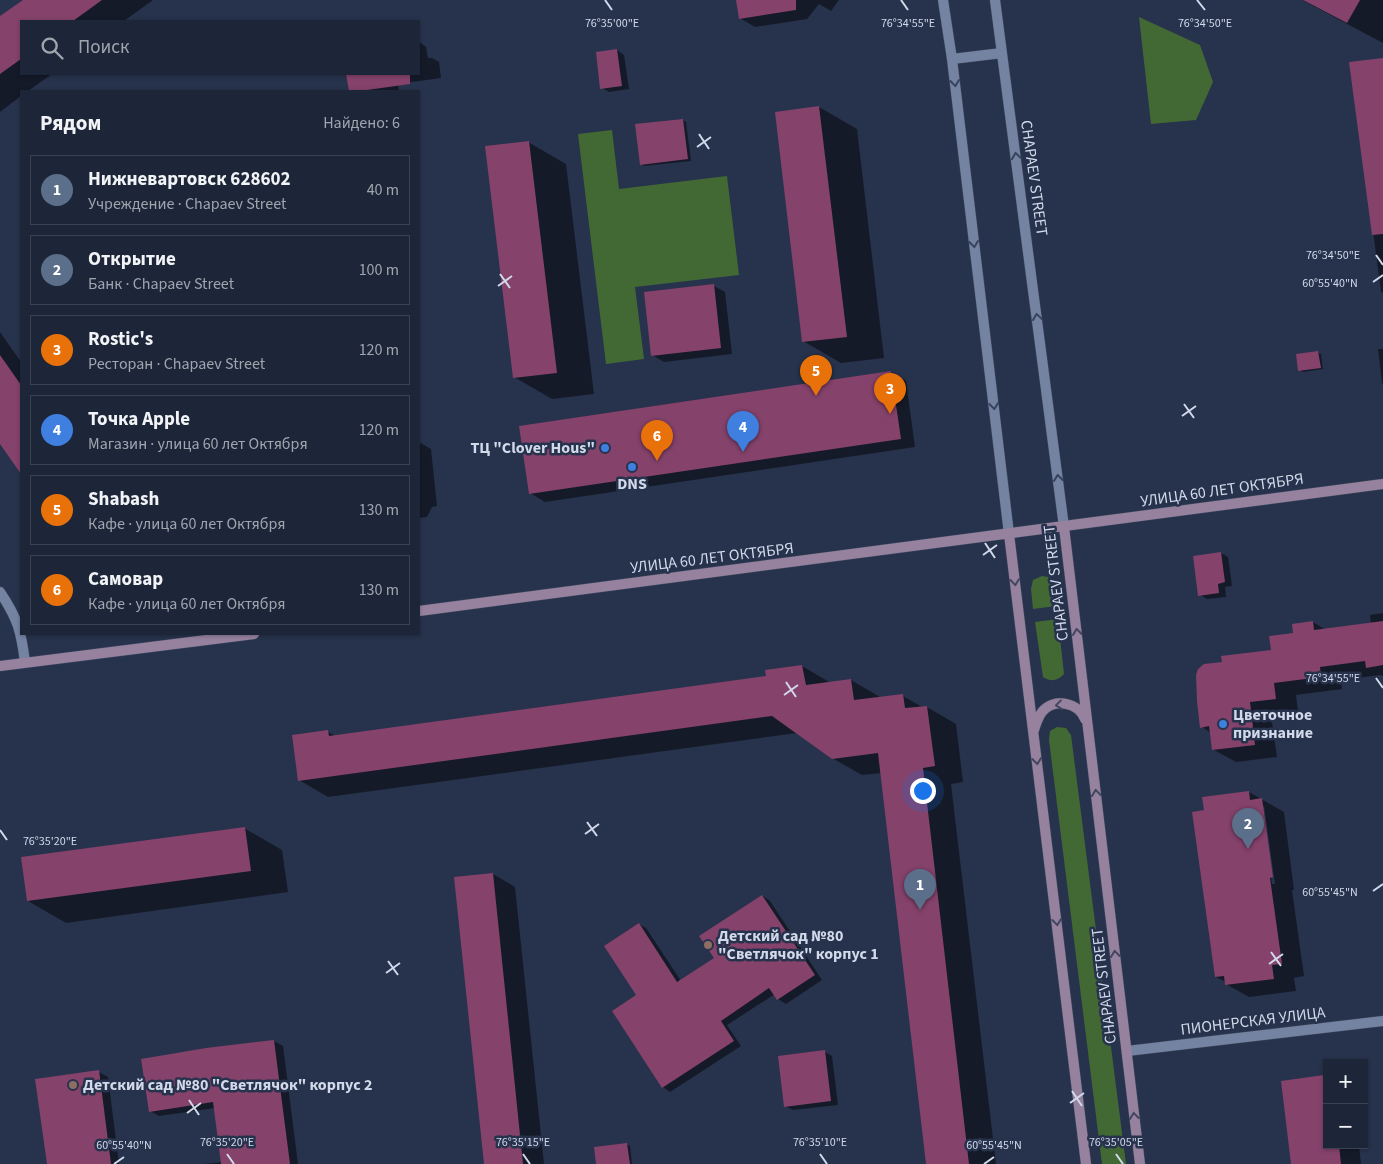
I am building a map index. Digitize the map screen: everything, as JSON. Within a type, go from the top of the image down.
[{"type":"main road","name":"УЛИЦА 60 ЛЕТ ОКТЯБРЯ","points":[[420,612],[1383,484]]},
{"type":"main road","name":"CHAPAEV STREET","points":[[1064,526],[1140,1164]]},
{"type":"main road","points":[[1009,534],[1086,1164]]},
{"type":"main road","points":[[0,666],[246,635]]},
{"type":"main road","points":[[1033,733],[1042,711],[1048,706],[1057,703],[1078,708],[1083,714],[1088,727]]},
{"type":"street","points":[[943,0],[952,59],[1009,534]]},
{"type":"street","name":"CHAPAEV STREET","points":[[995,0],[1064,526]]},
{"type":"street","points":[[952,59],[1002,53]]},
{"type":"street","points":[[0,592],[17,620],[20,630]]},
{"type":"street","points":[[21,635],[25,662]]},
{"type":"street","name":"ПИОНЕРСКАЯ УЛИЦА","points":[[1127,1051],[1383,1021]]},
{"type":"green space","points":[[1139,17],[1200,45],[1213,82],[1196,120],[1151,124]]},
{"type":"green space","points":[[612,130],[619,189],[727,176],[739,275],[635,287],[644,359],[606,364],[578,134]]},
{"type":"green space","points":[[1042,576],[1048,577],[1053,584],[1056,606],[1033,609],[1031,589],[1033,580]]},
{"type":"green space","points":[[1058,619],[1064,674],[1057,679],[1051,680],[1043,677],[1035,622]]},
{"type":"green space","points":[[1057,727],[1066,728],[1071,735],[1126,1164],[1102,1164],[1049,740],[1050,731]]},
{"type":"building","points":[[23,0],[102,0],[74,20],[20,20],[20,60],[0,74],[0,16]]},
{"type":"building","points":[[736,0],[796,0],[796,10],[739,19]]},
{"type":"building","points":[[1303,0],[1360,0],[1347,23]]},
{"type":"building","points":[[617,49],[622,86],[600,89],[596,52]]},
{"type":"building","points":[[1383,58],[1383,234],[1372,235],[1349,62]]},
{"type":"building","points":[[346,75],[410,75],[410,84],[367,90],[349,90]]},
{"type":"building","points":[[819,106],[847,337],[802,342],[775,112]]},
{"type":"building","points":[[683,119],[688,159],[640,165],[635,124]]},
{"type":"building","points":[[529,141],[557,373],[513,378],[485,146]]},
{"type":"building","points":[[714,284],[721,348],[651,356],[644,292]]},
{"type":"building","points":[[1318,351],[1321,368],[1298,371],[1296,354]]},
{"type":"building","points":[[0,355],[20,384],[20,473],[0,444]]},
{"type":"building","points":[[891,371],[901,439],[529,494],[519,426]]},
{"type":"building","points":[[1221,552],[1225,582],[1218,584],[1219,593],[1198,596],[1193,556]]},
{"type":"building","points":[[1313,621],[1314,630],[1383,621],[1383,665],[1366,668],[1365,661],[1320,667],[1321,677],[1274,683],[1276,699],[1250,702],[1255,745],[1212,750],[1209,726],[1200,728],[1196,675],[1198,669],[1204,664],[1222,662],[1221,656],[1271,650],[1269,636],[1293,633],[1292,624]]},
{"type":"building","points":[[802,665],[806,685],[851,679],[854,700],[903,694],[905,708],[927,706],[935,766],[923,768],[969,1164],[926,1164],[878,753],[832,759],[772,716],[298,781],[292,735],[328,730],[329,736],[766,676],[765,670]]},
{"type":"building","points":[[1249,791],[1250,800],[1262,798],[1273,877],[1270,878],[1282,964],[1272,965],[1274,979],[1225,985],[1224,976],[1215,977],[1192,812],[1204,810],[1202,797]]},
{"type":"building","points":[[245,827],[251,871],[27,901],[21,857]]},
{"type":"building","points":[[493,873],[523,1164],[484,1164],[454,877]]},
{"type":"building","points":[[762,895],[815,975],[777,1000],[769,988],[721,1021],[734,1041],[662,1088],[612,1011],[636,995],[604,946],[639,923],[677,982],[714,958],[699,936]]},
{"type":"building","points":[[274,1040],[290,1164],[221,1164],[213,1102],[149,1112],[141,1059],[206,1048]]},
{"type":"building","points":[[825,1050],[831,1101],[784,1107],[778,1056]]},
{"type":"building","points":[[99,1070],[111,1164],[47,1164],[35,1079]]},
{"type":"building","points":[[1323,1075],[1323,1149],[1339,1149],[1341,1164],[1291,1164],[1281,1081]]},
{"type":"building","points":[[627,1143],[630,1164],[596,1164],[594,1147]]},
{"type":"place","name":"Shabash","points":[[816,396]]},
{"type":"place","name":"Rostic's","points":[[890,414]]},
{"type":"place","name":"ТЦ \"Clover Hous\"","points":[[605,448]]},
{"type":"place","name":"Точка Apple","points":[[743,452]]},
{"type":"place","name":"Самовар","points":[[657,461]]},
{"type":"place","name":"DNS","points":[[632,467]]},
{"type":"place","name":"Цветочное признание","points":[[1223,724]]},
{"type":"place","name":"Открытие","points":[[1248,849]]},
{"type":"place","name":"Нижневартовск 628602","points":[[920,910]]},
{"type":"place","name":"Детский сад №80 \"Светлячок\" корпус 1","points":[[708,945]]},
{"type":"place","name":"Детский сад №80 \"Светлячок\" корпус 2","points":[[73,1085]]}]
